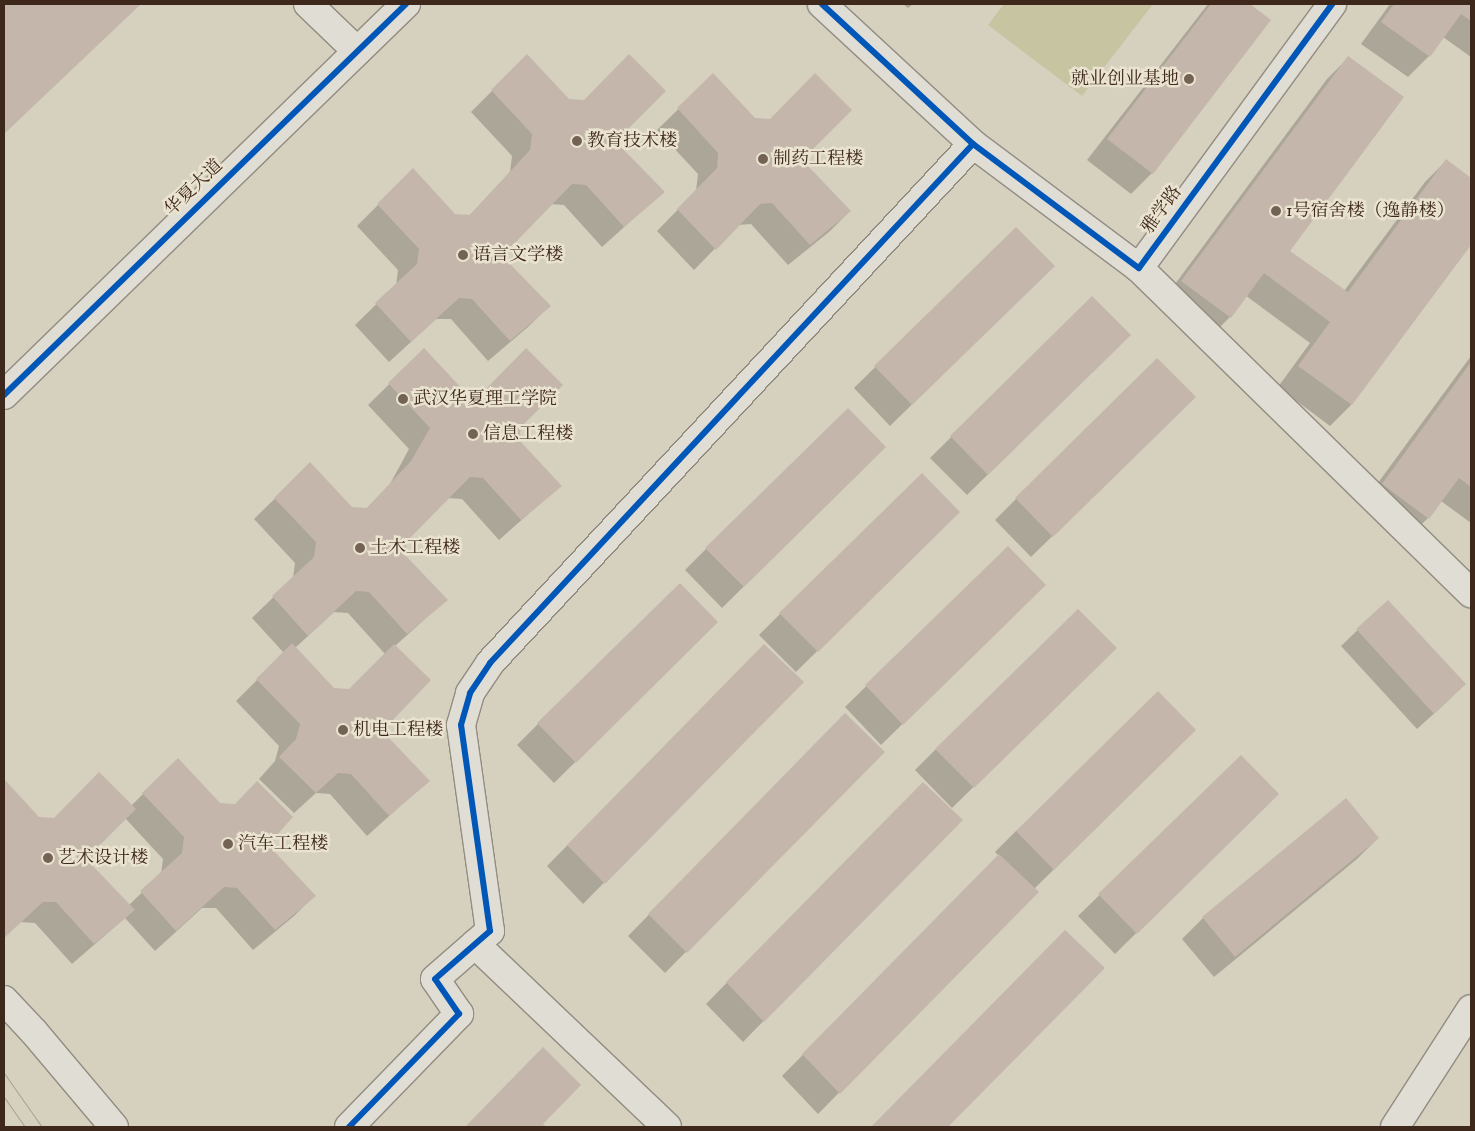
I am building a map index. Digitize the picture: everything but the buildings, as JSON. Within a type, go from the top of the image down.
[{"type":"street","points":[[308,4],[357,51]]},
{"type":"street","name":"华夏大道","points":[[4,395],[406,4]]},
{"type":"street","points":[[822,4],[973,144],[1139,268],[1471,594]]},
{"type":"street","name":"雅学路","points":[[1139,268],[1332,4]]},
{"type":"street","points":[[349,1127],[459,1014],[435,979],[490,931],[461,725],[470,693],[497,656],[973,144]]},
{"type":"street","points":[[475,944],[667,1127]]},
{"type":"street","points":[[4,1000],[34,1032],[114,1127]]},
{"type":"street","points":[[1396,1127],[1471,1009]]},
{"type":"shaded area","points":[[1004,4],[1153,4],[1082,96],[988,25]]},
{"type":"tram line","points":[[4,1073],[42,1127]]},
{"type":"tram line","points":[[4,1097],[25,1127]]},
{"type":"cycle path","points":[[4,395],[406,4]]},
{"type":"cycle path","points":[[349,1127],[459,1014],[435,979],[490,931],[461,725],[470,693],[490,663],[973,144],[822,4]]},
{"type":"cycle path","points":[[973,144],[1139,268],[1332,4]]},
{"type":"place","name":"就业创业基地","points":[[1189,79]]},
{"type":"place","name":"教育技术楼","points":[[577,141]]},
{"type":"place","name":"制药工程楼","points":[[763,159]]},
{"type":"place","name":"1号宿舍楼（逸静楼）","points":[[1276,211]]},
{"type":"place","name":"语言文学楼","points":[[463,255]]},
{"type":"place","name":"武汉华夏理工学院","points":[[403,399]]},
{"type":"place","name":"信息工程楼","points":[[473,434]]},
{"type":"place","name":"土木工程楼","points":[[360,548]]},
{"type":"place","name":"机电工程楼","points":[[343,730]]},
{"type":"place","name":"汽车工程楼","points":[[228,844]]},
{"type":"place","name":"艺术设计楼","points":[[48,858]]}]
